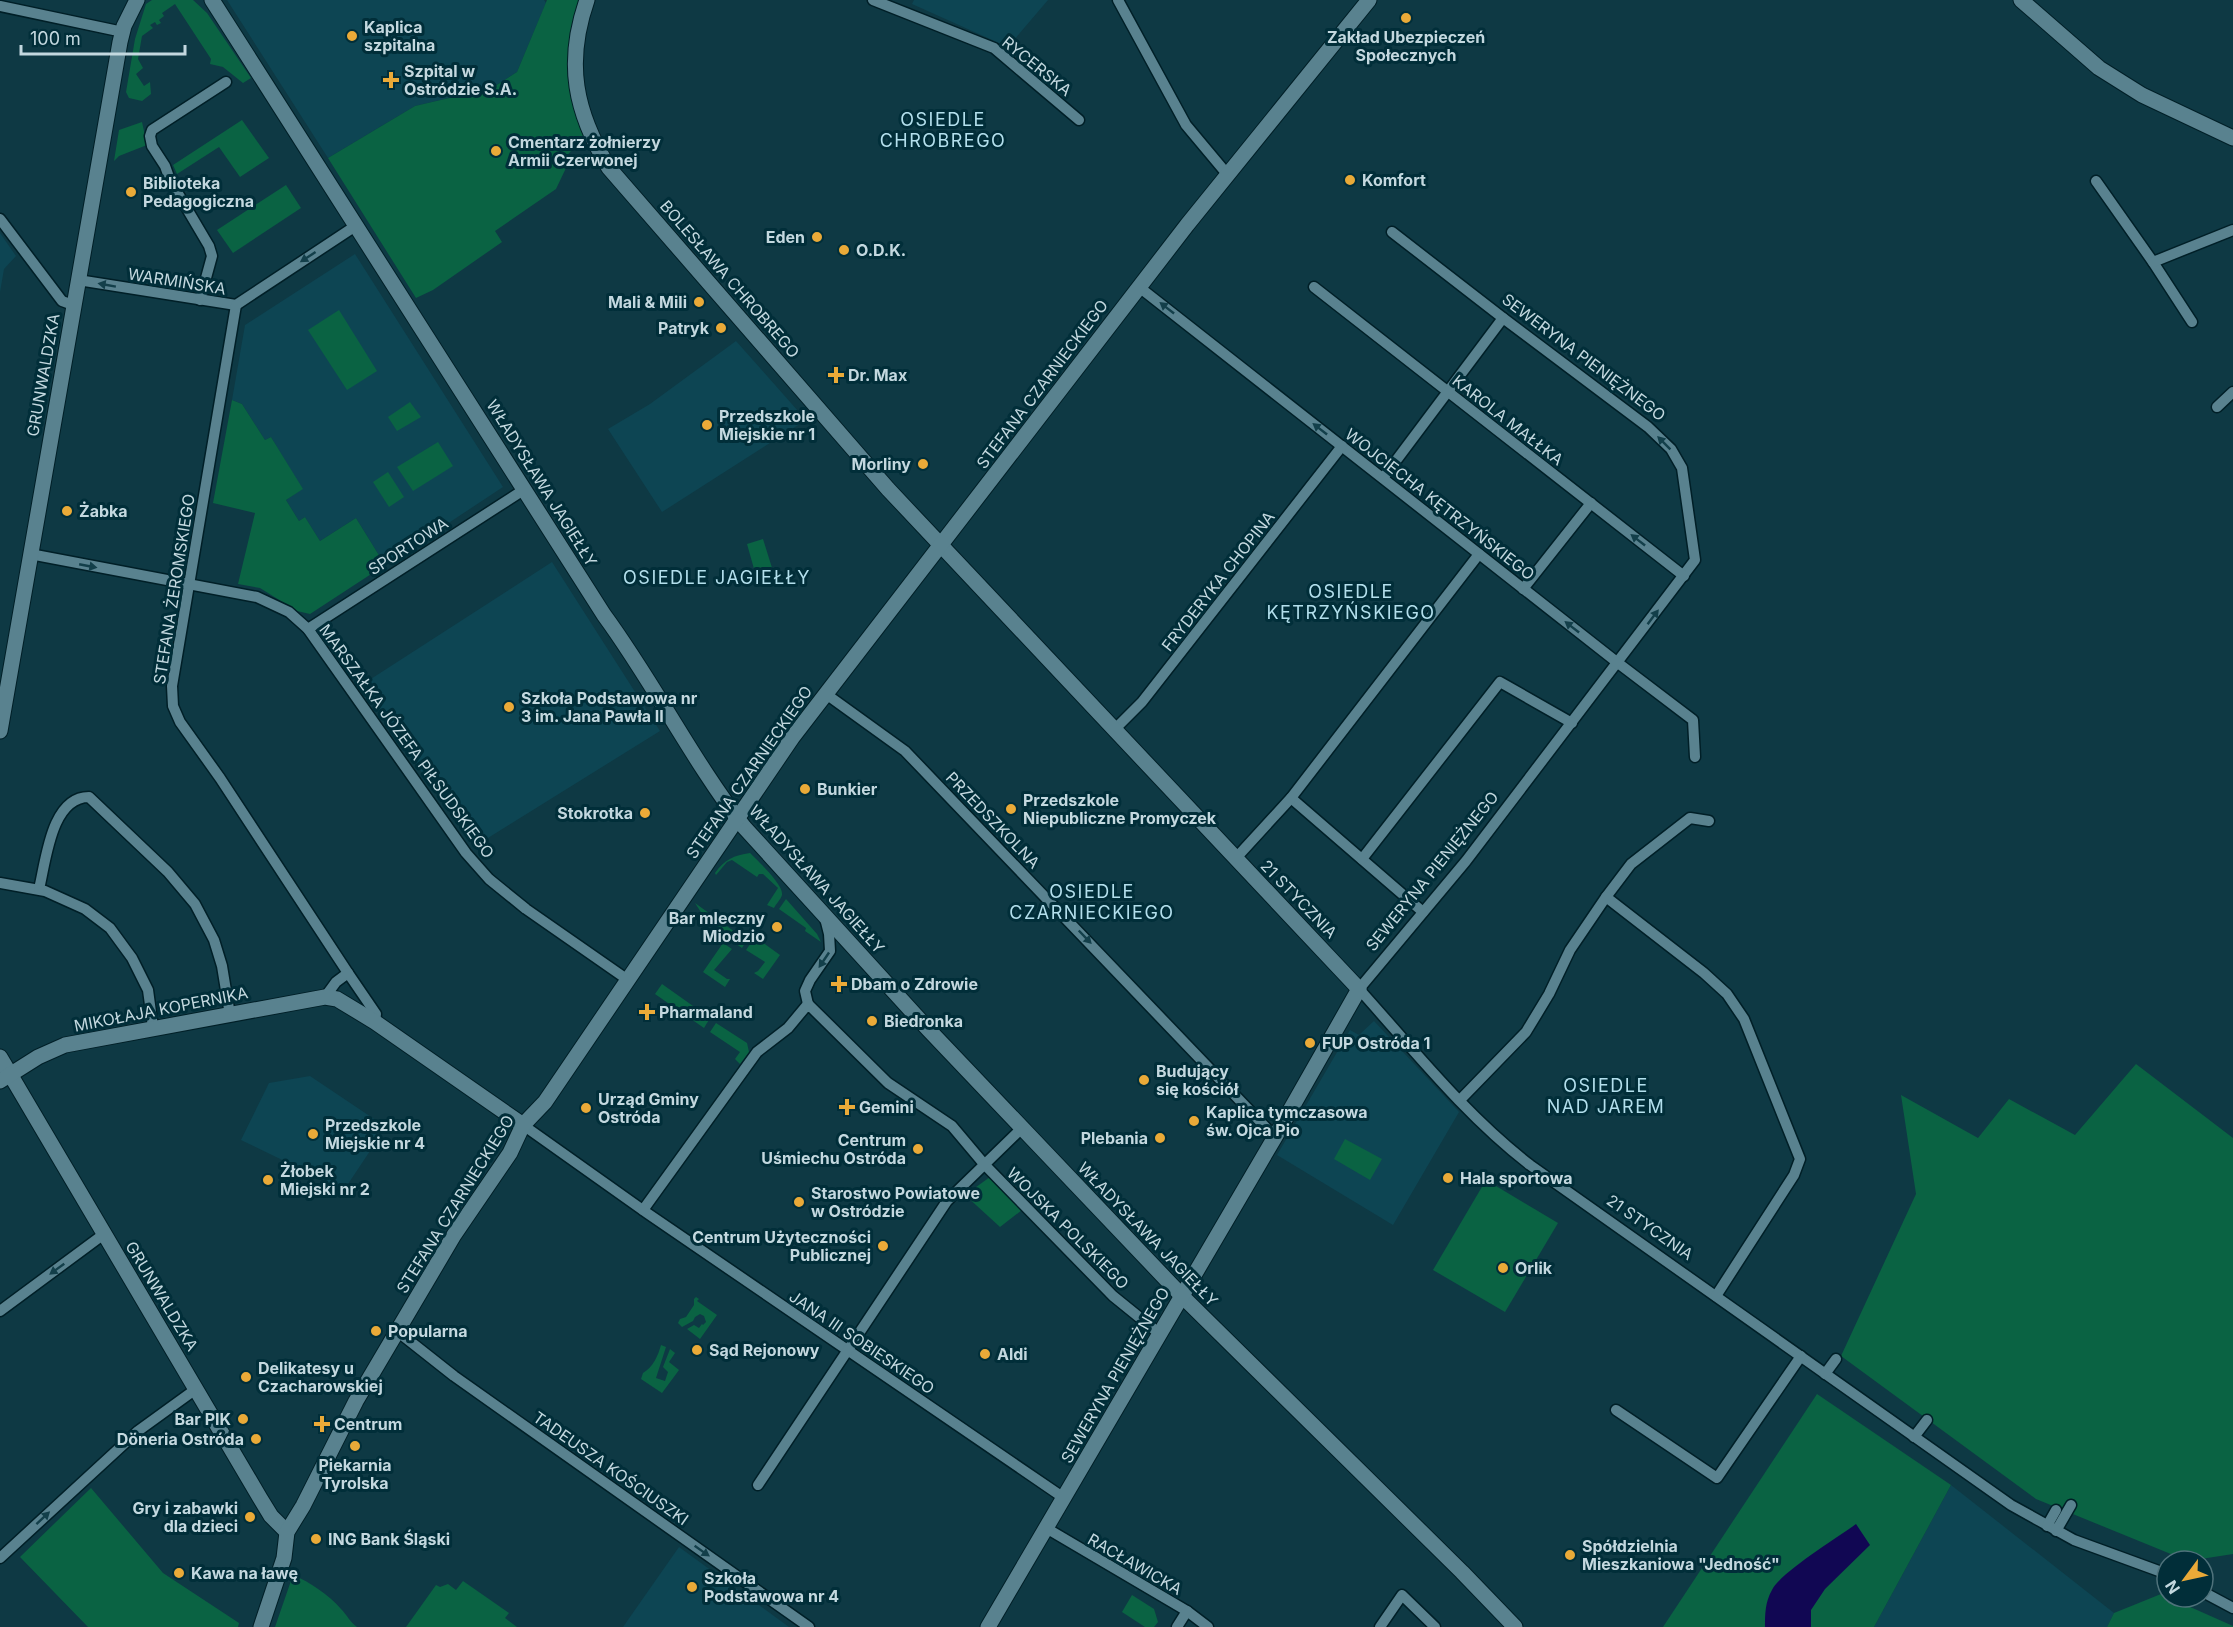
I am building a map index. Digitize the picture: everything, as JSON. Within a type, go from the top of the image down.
[{"type":"street","name":"GRUNWALDZKA","points":[[0,731],[128,0]]},
{"type":"street","name":"GRUNWALDZKA","points":[[124,29],[137,0]]},
{"type":"street","name":"BOLESŁAWA CHROBREGO","points":[[587,0],[575,53],[575,76],[584,118],[609,168],[860,457],[941,545]]},
{"type":"street","name":"RYCERSKA","points":[[873,0],[994,48],[1079,120]]},
{"type":"street","points":[[1118,0],[1186,125],[1227,174]]},
{"type":"street","name":"STEFANA CZARNIECKIEGO","points":[[261,1627],[284,1558],[287,1532],[303,1506],[356,1401],[454,1235],[510,1153],[523,1125],[545,1102],[792,738],[1139,286],[1369,0]]},
{"type":"street","points":[[2021,0],[2099,68],[2142,95],[2233,138]]},
{"type":"street","name":"WŁADYSŁAWA JAGIEŁŁY","points":[[212,3],[738,819],[928,1029],[1182,1296],[1515,1627]]},
{"type":"street","points":[[0,6],[124,29]]},
{"type":"street","points":[[200,300],[212,256],[209,246],[170,180],[165,166],[152,146],[150,136],[152,130],[226,82]]},
{"type":"street","points":[[2096,181],[2192,321]]},
{"type":"street","points":[[0,219],[62,301],[74,305]]},
{"type":"street","name":"WARMIŃSKA","points":[[78,280],[236,304],[357,225]]},
{"type":"street","points":[[2153,262],[2233,230]]},
{"type":"street","name":"SEWERYNA PIENIĘŻNEGO","points":[[988,1627],[1359,989],[1466,861],[1695,560],[1683,468],[1671,449],[1648,427],[1392,232]]},
{"type":"street","name":"WOJCIECHA KĘTRZYŃSKIEGO","points":[[1139,286],[1693,720],[1695,758]]},
{"type":"street","name":"KAROLA MAŁŁKA","points":[[1314,287],[1684,576]]},
{"type":"street","name":"STEFANA ŻEROMSKIEGO","points":[[236,304],[172,686],[172,706],[180,722],[220,778],[348,973]]},
{"type":"street","points":[[1383,478],[1503,318]]},
{"type":"street","points":[[2217,407],[2233,392]]},
{"type":"street","name":"FRYDERYKA CHOPINA","points":[[1114,730],[1142,702],[1342,446]]},
{"type":"street","name":"SPORTOWA","points":[[308,629],[525,489]]},
{"type":"street","points":[[1523,589],[1591,504]]},
{"type":"street","name":"21 STYCZNIA","points":[[941,545],[1359,989],[1460,1100],[1514,1152],[2011,1505],[2074,1540],[2155,1570]]},
{"type":"street","name":"MARSZAŁKA JÓZEFA PIŁSUDSKIEGO","points":[[30,554],[189,586],[257,597],[289,612],[308,629],[466,853],[489,879],[526,909],[628,980]]},
{"type":"street","points":[[1236,858],[1291,798],[1479,554]]},
{"type":"street","points":[[1362,859],[1500,682],[1572,723]]},
{"type":"street","name":"PRZEDSZKOLNA","points":[[826,694],[905,751],[1275,1137]]},
{"type":"street","points":[[39,889],[52,833],[65,806],[81,797],[89,797],[168,872],[195,904],[214,940],[222,966],[230,1014]]},
{"type":"street","points":[[1291,798],[1424,912]]},
{"type":"street","points":[[1460,1100],[1526,1032],[1550,994],[1570,950],[1631,864],[1690,818],[1709,821]]},
{"type":"street","points":[[0,883],[39,889],[85,909],[110,928],[132,958],[148,990],[153,1028]]},
{"type":"street","points":[[1606,897],[1704,973],[1727,994],[1744,1019],[1800,1159],[1794,1175],[1716,1296]]},
{"type":"street","points":[[823,912],[829,934],[830,951],[805,991],[808,1004],[888,1083],[952,1126],[984,1164]]},
{"type":"street","points":[[375,1022],[376,1014],[348,973],[336,982],[325,998],[337,999],[375,1022],[523,1125]]},
{"type":"street","name":"MIKOŁAJA KOPERNIKA","points":[[5,1078],[38,1057],[64,1045],[325,998]]},
{"type":"street","points":[[643,1210],[757,1052],[788,1028],[808,1004]]},
{"type":"street","name":"GRUNWALDZKA","points":[[0,1057],[5,1078],[104,1234],[271,1516],[287,1532]]},
{"type":"street","name":"JANA III SOBIESKIEGO","points":[[523,1125],[643,1210],[1064,1498]]},
{"type":"street","name":"WOJSKA POLSKIEGO","points":[[758,1485],[947,1201],[1022,1128]]},
{"type":"street","name":"WOJSKA POLSKIEGO","points":[[984,1164],[1113,1296],[1160,1334]]},
{"type":"street","points":[[0,1311],[104,1234]]},
{"type":"street","name":"TADEUSZA KOŚCIUSZKI","points":[[397,1331],[451,1374],[809,1627]]},
{"type":"street","points":[[1616,1410],[1717,1478],[1801,1356]]},
{"type":"street","points":[[1825,1374],[1836,1359]]},
{"type":"street","points":[[0,1558],[138,1431],[196,1389]]},
{"type":"street","points":[[1914,1437],[1927,1420]]},
{"type":"street","points":[[2052,1529],[2071,1505]]},
{"type":"street","points":[[2052,1529],[2056,1510]]},
{"type":"street","name":"RACŁAWICKA","points":[[1046,1528],[1187,1611],[1208,1627]]},
{"type":"street","points":[[1380,1627],[1402,1595],[1434,1627]]},
{"type":"street","points":[[2215,1598],[2233,1608]]},
{"type":"street","points":[[1177,1627],[1187,1611]]},
{"type":"shaded area","name":"Szpital w Ostródzie S.A.","points":[[227,0],[544,0],[546,3],[517,72],[492,88],[415,106],[328,158]]},
{"type":"shaded area","points":[[914,0],[1048,0],[1008,47],[912,4]]},
{"type":"shaded area","points":[[0,233],[16,256],[4,269],[0,292]]},
{"type":"shaded area","points":[[355,254],[503,487],[385,565],[356,518],[320,541],[305,517],[299,521],[286,500],[302,489],[271,437],[265,440],[242,404],[232,400],[245,325]]},
{"type":"shaded area","name":"Przedszkole Miejskie nr 1","points":[[736,341],[806,420],[662,512],[608,429],[650,404]]},
{"type":"shaded area","name":"Szkoła Podstawowa nr 3 im. Jana Pawła II","points":[[552,562],[660,731],[475,846],[398,739],[400,736],[394,727],[390,728],[360,686]]},
{"type":"shaded area","points":[[1374,1021],[1459,1112],[1393,1225],[1277,1155],[1350,1030],[1359,1035]]},
{"type":"shaded area","name":"Przedszkole Miejskie nr 4","points":[[310,1076],[386,1127],[344,1190],[241,1140],[269,1083]]},
{"type":"shaded area","points":[[1951,1485],[2114,1613],[2107,1627],[1874,1627]]},
{"type":"shaded area","points":[[1856,1524],[1870,1545],[1825,1589],[1811,1610],[1811,1627],[1765,1627],[1768,1599],[1777,1583],[1798,1565]]},
{"type":"shaded area","name":"Szkoła Podstawowa nr 4","points":[[679,1547],[789,1627],[623,1627]]},
{"type":"green space","points":[[152,0],[193,0],[207,13],[251,78],[243,83],[223,67],[210,64],[211,59],[175,4],[162,13],[164,16],[159,20],[161,23],[157,25],[155,22],[150,25],[153,28],[142,36],[138,59],[143,68],[136,74],[144,86],[150,82],[151,94],[142,101],[129,98],[126,92],[135,39],[146,4]]},
{"type":"green space","points":[[547,0],[584,0],[580,8],[585,135],[564,159],[566,168],[556,189],[495,231],[502,242],[433,290],[416,298],[328,158],[415,106],[492,88],[517,72]]},
{"type":"green space","points":[[242,120],[269,158],[240,177],[219,147],[177,174],[173,165]]},
{"type":"green space","points":[[142,122],[147,145],[119,156],[114,161],[119,130]]},
{"type":"green space","points":[[286,185],[301,208],[233,253],[217,230]]},
{"type":"green space","points":[[339,310],[377,371],[347,390],[308,330]]},
{"type":"green space","points":[[232,400],[242,404],[265,440],[271,437],[303,489],[286,500],[299,521],[305,517],[320,541],[356,518],[385,565],[310,614],[297,611],[260,588],[238,584],[255,513],[213,503]]},
{"type":"green space","points":[[410,402],[421,417],[397,431],[388,417]]},
{"type":"green space","points":[[438,442],[453,466],[413,491],[397,467]]},
{"type":"green space","points":[[388,472],[404,497],[389,507],[373,482]]},
{"type":"green space","points":[[763,539],[773,571],[756,576],[747,544]]},
{"type":"green space","points":[[750,853],[779,885],[782,895],[774,908],[767,905],[778,888],[763,874],[757,877],[732,860],[727,862],[716,875],[715,873],[730,859]]},
{"type":"green space","points":[[786,899],[817,934],[821,942],[779,909]]},
{"type":"green space","points":[[695,903],[735,932],[740,934],[749,930],[752,932],[742,948],[716,930],[716,927],[706,920]]},
{"type":"green space","points":[[755,937],[780,955],[763,979],[754,973],[765,962],[746,950]]},
{"type":"green space","points":[[723,943],[732,949],[714,970],[730,979],[725,987],[703,972]]},
{"type":"green space","points":[[662,984],[710,1018],[704,1028],[655,994]]},
{"type":"green space","points":[[716,1023],[747,1043],[749,1052],[740,1064],[735,1059],[740,1052],[710,1032]]},
{"type":"green space","points":[[2136,1064],[2233,1138],[2233,1554],[2215,1557],[2215,1549],[2159,1549],[2036,1499],[1841,1356],[1916,1194],[1901,1095],[1978,1138],[2009,1099],[2075,1135]]},
{"type":"green space","points":[[1345,1139],[1382,1159],[1370,1180],[1334,1159]]},
{"type":"green space","points":[[990,1177],[1022,1210],[1000,1227],[965,1195]]},
{"type":"green space","points":[[1486,1180],[1558,1223],[1505,1312],[1433,1270]]},
{"type":"green space","points":[[696,1297],[699,1299],[697,1301],[717,1315],[700,1339],[687,1329],[694,1325],[699,1328],[703,1325],[706,1322],[704,1316],[700,1314],[682,1327],[678,1323],[680,1319],[686,1317]]},
{"type":"green space","points":[[661,1345],[666,1347],[656,1378],[665,1381],[668,1372],[663,1367],[670,1349],[675,1353],[669,1362],[679,1370],[662,1393],[641,1379],[643,1373],[655,1361]]},
{"type":"green space","points":[[1817,1394],[1951,1485],[1874,1627],[1663,1627]]},
{"type":"green space","points":[[91,1488],[163,1573],[239,1623],[238,1627],[88,1627],[20,1557]]},
{"type":"green space","points":[[293,1575],[325,1594],[357,1627],[275,1627]]},
{"type":"green space","points":[[463,1581],[509,1613],[505,1618],[517,1627],[406,1627],[436,1585],[440,1587],[448,1584],[456,1590]]},
{"type":"green space","points":[[1132,1595],[1154,1609],[1158,1622],[1154,1627],[1145,1627],[1122,1612]]},
{"type":"green space","points":[[2155,1596],[2155,1609],[2195,1609],[2233,1627],[2107,1627],[2114,1613]]},
{"type":"place","name":"Zakład Ubezpieczeń Społecznych","points":[[1406,18]]},
{"type":"place","name":"Kaplica szpitalna","points":[[352,36]]},
{"type":"place","name":"Szpital w Ostródzie S.A.","points":[[391,80]]},
{"type":"place","name":"Cmentarz żołnierzy Armii Czerwonej","points":[[496,151]]},
{"type":"place","name":"Komfort","points":[[1350,180]]},
{"type":"place","name":"Biblioteka Pedagogiczna","points":[[131,192]]},
{"type":"place","name":"Eden","points":[[817,237]]},
{"type":"place","name":"O.D.K.","points":[[844,250]]},
{"type":"place","name":"Mali & Mili","points":[[699,302]]},
{"type":"place","name":"Patryk","points":[[721,328]]},
{"type":"place","name":"Dr. Max","points":[[836,375]]},
{"type":"place","name":"Przedszkole Miejskie nr 1","points":[[707,425]]},
{"type":"place","name":"Morliny","points":[[923,464]]},
{"type":"place","name":"Żabka","points":[[67,511]]},
{"type":"place","name":"Szkoła Podstawowa nr 3 im. Jana Pawła II","points":[[509,707]]},
{"type":"place","name":"Bunkier","points":[[805,789]]},
{"type":"place","name":"Przedszkole Niepubliczne Promyczek","points":[[1011,809]]},
{"type":"place","name":"Stokrotka","points":[[645,813]]},
{"type":"place","name":"Bar mleczny Miodzio","points":[[777,927]]},
{"type":"place","name":"Dbam o Zdrowie","points":[[839,984]]},
{"type":"place","name":"Pharmaland","points":[[647,1012]]},
{"type":"place","name":"Biedronka","points":[[872,1021]]},
{"type":"place","name":"FUP Ostróda 1","points":[[1310,1043]]},
{"type":"place","name":"Budujący się kościół","points":[[1144,1080]]},
{"type":"place","name":"Gemini","points":[[847,1107]]},
{"type":"place","name":"Urząd Gminy Ostróda","points":[[586,1108]]},
{"type":"place","name":"Kaplica tymczasowa św. Ojca Pio","points":[[1194,1121]]},
{"type":"place","name":"Przedszkole Miejskie nr 4","points":[[313,1134]]},
{"type":"place","name":"Plebania","points":[[1160,1138]]},
{"type":"place","name":"Centrum Uśmiechu Ostróda","points":[[918,1149]]},
{"type":"place","name":"Hala sportowa","points":[[1448,1178]]},
{"type":"place","name":"Żłobek Miejski nr 2","points":[[268,1180]]},
{"type":"place","name":"Starostwo Powiatowe w Ostródzie","points":[[799,1202]]},
{"type":"place","name":"Centrum Użyteczności Publicznej","points":[[883,1246]]},
{"type":"place","name":"Orlik","points":[[1503,1268]]},
{"type":"place","name":"Popularna","points":[[376,1331]]},
{"type":"place","name":"Sąd Rejonowy","points":[[697,1350]]},
{"type":"place","name":"Aldi","points":[[985,1354]]},
{"type":"place","name":"Delikatesy u Czacharowskiej","points":[[246,1377]]},
{"type":"place","name":"Bar PIK","points":[[243,1419]]},
{"type":"place","name":"Centrum","points":[[322,1424]]},
{"type":"place","name":"Döneria Ostróda","points":[[256,1439]]},
{"type":"place","name":"Piekarnia Tyrolska","points":[[355,1446]]},
{"type":"place","name":"Gry i zabawki dla dzieci","points":[[250,1517]]},
{"type":"place","name":"ING Bank Śląski","points":[[316,1539]]},
{"type":"place","name":"Spółdzielnia Mieszkaniowa \"Jedność\"","points":[[1570,1555]]},
{"type":"place","name":"Kawa na ławę","points":[[179,1573]]},
{"type":"place","name":"Szkoła Podstawowa nr 4","points":[[692,1587]]},
{"type":"district","name":"OSIEDLE CHROBREGO","points":[[943,130]]},
{"type":"district","name":"OSIEDLE JAGIEŁŁY","points":[[717,578]]},
{"type":"district","name":"OSIEDLE KĘTRZYŃSKIEGO","points":[[1351,602]]},
{"type":"district","name":"OSIEDLE CZARNIECKIEGO","points":[[1092,902]]},
{"type":"district","name":"OSIEDLE NAD JAREM","points":[[1606,1096]]}]
